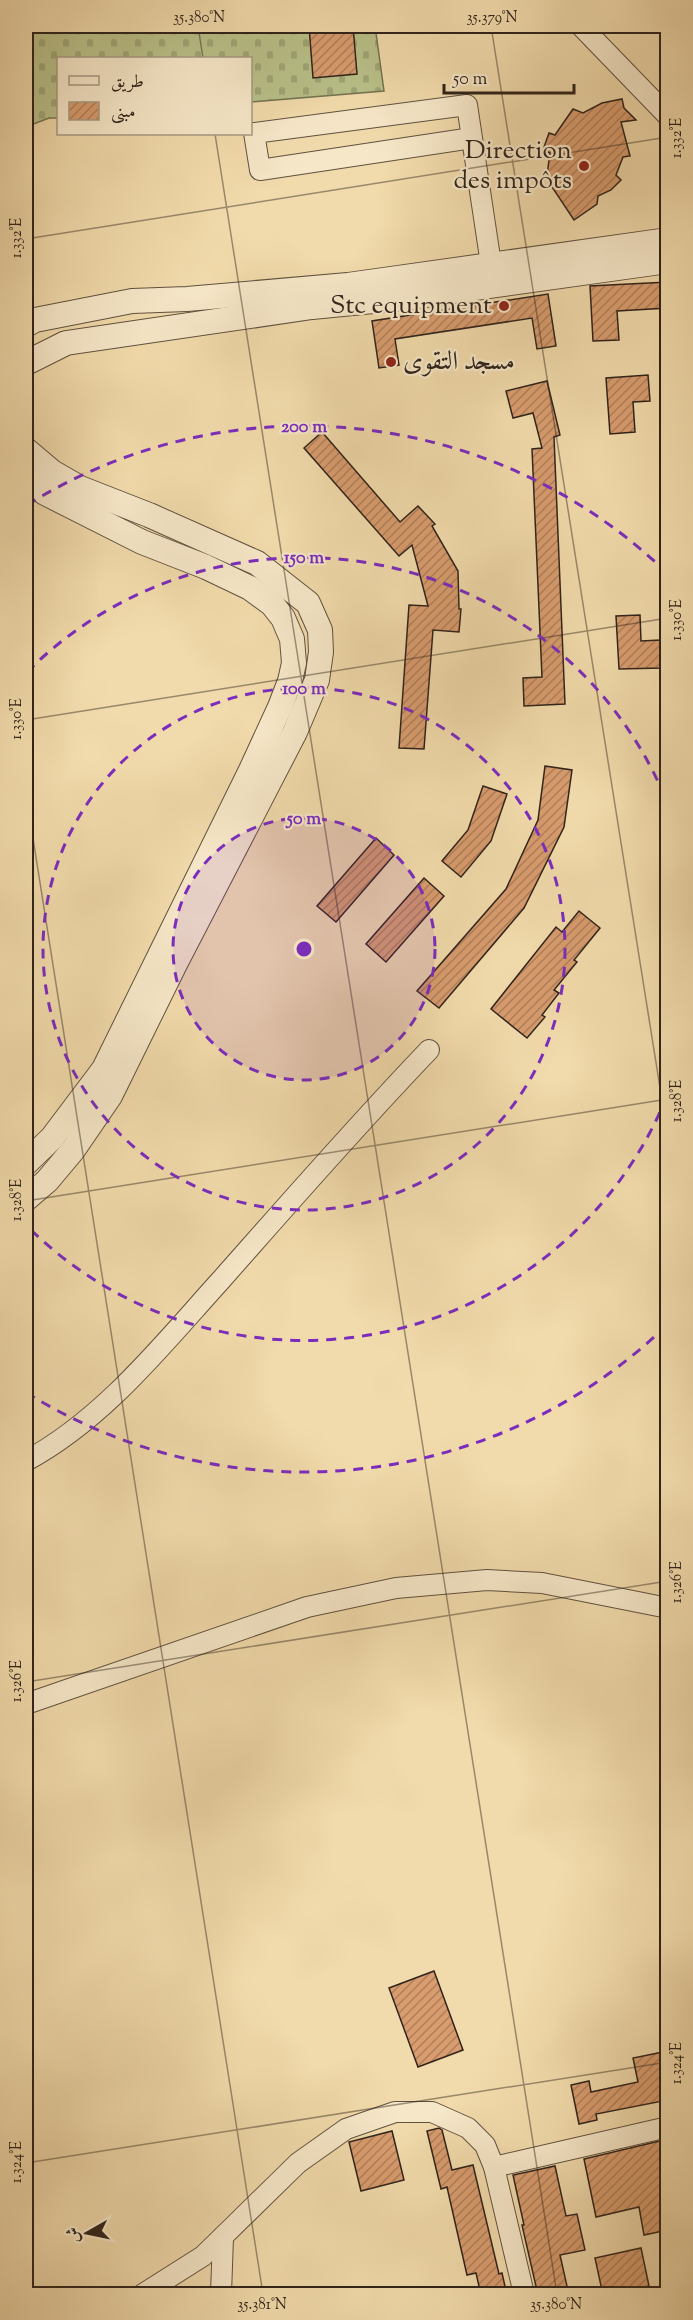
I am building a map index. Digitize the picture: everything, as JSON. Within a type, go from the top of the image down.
[{"type":"street","points":[[581,26],[668,116]]},
{"type":"street","points":[[472,138],[260,170],[254,133],[467,105],[472,138],[491,264]]},
{"type":"street","points":[[26,325],[35,320],[132,300],[187,299],[348,285],[668,240]]},
{"type":"street","points":[[26,363],[66,343],[312,307],[404,298],[668,261]]},
{"type":"street","points":[[26,450],[52,472],[80,488],[149,515],[257,563],[308,603],[320,630],[321,652],[316,680],[295,732],[186,942],[110,1096],[74,1150],[47,1181],[26,1199]]},
{"type":"street","points":[[26,477],[45,493],[142,542],[206,567],[250,588],[272,604],[283,618],[292,639],[294,663],[290,681],[270,728],[104,1069],[52,1138],[26,1163]]},
{"type":"street","points":[[26,1461],[54,1446],[112,1397],[178,1328],[379,1102],[429,1050]]},
{"type":"street","points":[[26,1704],[306,1607],[396,1588],[487,1580],[542,1583],[668,1608]]},
{"type":"street","points":[[143,2295],[203,2256],[298,2163],[346,2129],[395,2112],[432,2112],[468,2128],[485,2145],[494,2167],[524,2295]]},
{"type":"street","points":[[494,2167],[668,2127]]},
{"type":"street","points":[[221,2295],[223,2237]]},
{"type":"green space","points":[[26,26],[375,26],[384,91],[252,102],[252,57],[57,57],[57,118],[49,118],[26,127]]},
{"type":"building","points":[[309,26],[353,26],[357,74],[313,78]]},
{"type":"building","name":"Direction des impôts","points":[[622,99],[624,108],[636,120],[621,122],[630,156],[623,157],[616,175],[621,180],[611,190],[598,196],[597,204],[574,220],[550,184],[547,175],[550,153],[543,150],[549,133],[555,135],[573,109],[583,113],[602,103]]},
{"type":"building","points":[[668,282],[668,308],[617,311],[619,340],[593,341],[590,286]]},
{"type":"building","points":[[548,294],[556,346],[537,349],[532,318],[395,339],[399,365],[379,368],[372,321]]},
{"type":"building","points":[[648,375],[650,401],[633,402],[635,432],[610,434],[606,378]]},
{"type":"building","points":[[547,381],[560,435],[554,437],[565,704],[524,706],[523,678],[542,677],[532,449],[542,448],[533,413],[513,418],[506,391]]},
{"type":"building","points":[[322,432],[400,522],[418,506],[435,524],[432,526],[458,571],[459,609],[461,609],[459,632],[433,630],[424,749],[399,748],[409,605],[428,606],[412,545],[399,556],[304,448]]},
{"type":"building","points":[[640,615],[641,641],[660,640],[662,668],[619,669],[616,616]]},
{"type":"building","points":[[545,766],[572,770],[564,827],[524,908],[439,1008],[417,991],[506,889],[538,820]]},
{"type":"building","points":[[483,786],[507,794],[491,841],[461,877],[442,861],[468,830]]},
{"type":"building","points":[[376,838],[394,855],[336,922],[317,906]]},
{"type":"building","points":[[424,878],[444,896],[386,962],[366,944]]},
{"type":"building","points":[[579,911],[600,928],[574,960],[577,962],[554,990],[559,993],[542,1015],[545,1017],[527,1038],[491,1009],[556,927],[562,932]]},
{"type":"building","points":[[434,1971],[463,2050],[418,2067],[389,1988]]},
{"type":"building","points":[[668,2051],[668,2100],[596,2114],[597,2120],[579,2124],[571,2085],[589,2081],[591,2092],[638,2082],[633,2058]]},
{"type":"building","points":[[439,2128],[442,2130],[452,2170],[473,2165],[499,2274],[502,2273],[507,2295],[481,2295],[476,2273],[467,2275],[447,2187],[441,2189],[427,2131]]},
{"type":"building","points":[[392,2131],[404,2180],[361,2191],[349,2142]]},
{"type":"building","points":[[668,2139],[668,2230],[644,2235],[639,2207],[596,2217],[584,2159]]},
{"type":"building","points":[[555,2166],[566,2216],[577,2214],[585,2250],[560,2255],[569,2295],[538,2295],[513,2175]]},
{"type":"building","points":[[641,2248],[649,2286],[603,2295],[595,2258]]},
{"type":"place","name":"Direction des impôts","points":[[584,166]]},
{"type":"place","name":"Stc equipment","points":[[504,306]]},
{"type":"place","name":"مسجد التقوى","points":[[391,362]]}]
